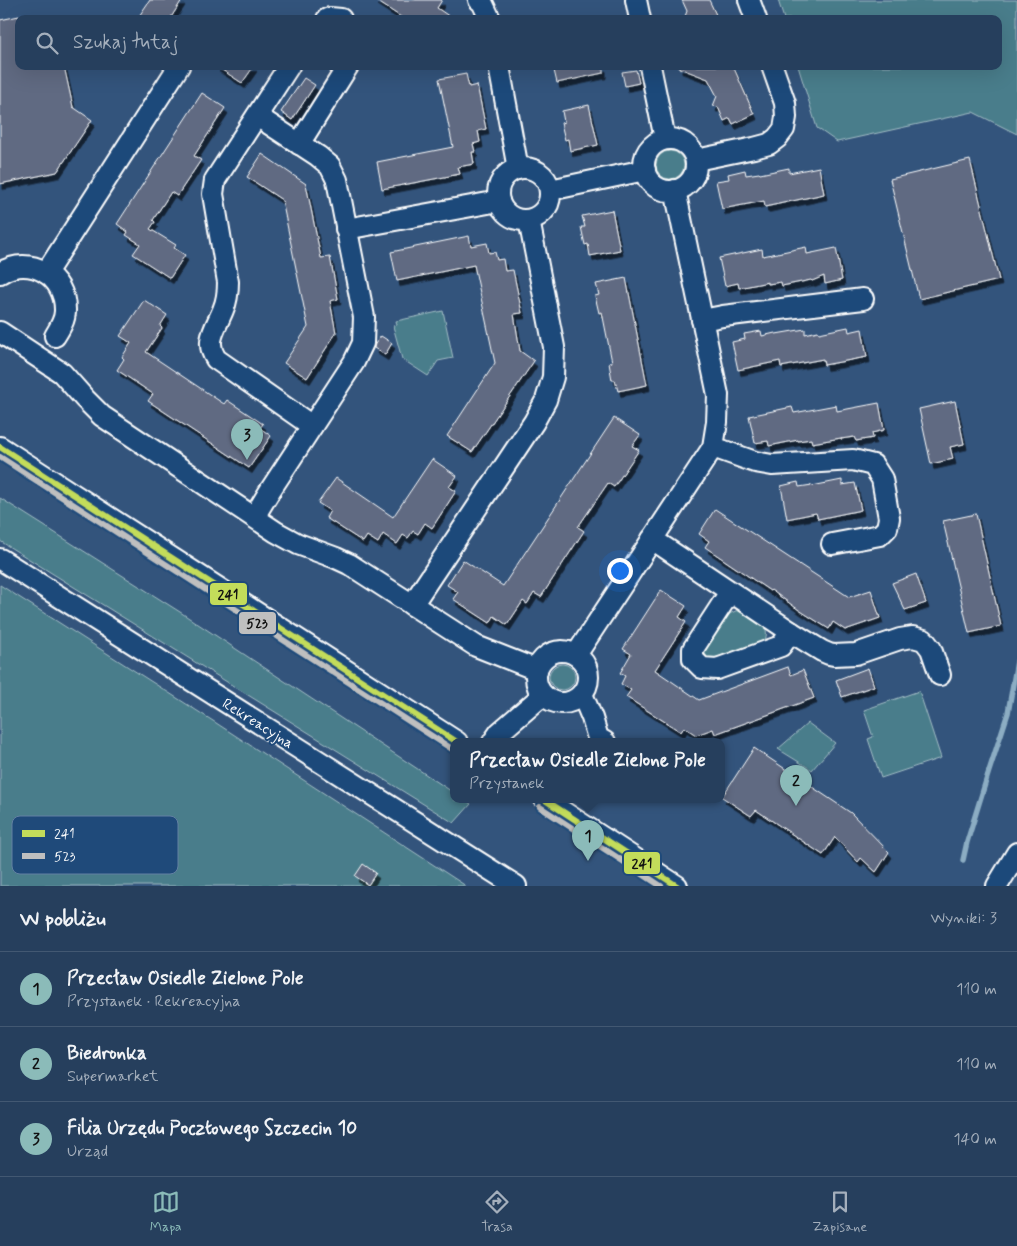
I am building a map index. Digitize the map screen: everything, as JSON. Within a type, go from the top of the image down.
[{"type":"street","points":[[479,0],[482,2],[488,15]]},
{"type":"street","points":[[636,0],[639,15]]},
{"type":"street","points":[[749,0],[755,15]]},
{"type":"street","points":[[46,273],[176,70]]},
{"type":"street","points":[[286,70],[215,180],[213,194],[228,282],[224,309],[212,334],[210,343],[212,353],[216,359],[312,426]]},
{"type":"street","points":[[299,144],[345,70]]},
{"type":"street","points":[[500,70],[518,169]]},
{"type":"street","points":[[651,70],[665,139]]},
{"type":"street","points":[[696,160],[769,144],[777,138],[784,129],[786,118],[785,103],[773,70]]},
{"type":"street","points":[[254,517],[354,362],[363,343],[364,317],[337,180],[330,166],[257,116]]},
{"type":"street","points":[[665,139],[681,141],[688,145],[696,160],[694,176],[683,188],[675,190],[659,188],[652,184],[645,170],[644,162],[646,154],[651,147],[665,139]]},
{"type":"street","points":[[518,169],[535,170],[542,175],[550,190],[548,206],[537,217],[529,220],[521,220],[507,214],[499,201],[498,193],[504,178],[510,172],[518,169]]},
{"type":"street","points":[[550,190],[645,170]]},
{"type":"street","points":[[576,655],[713,447],[717,422],[718,395],[675,190]]},
{"type":"street","points":[[346,229],[499,201]]},
{"type":"street","points":[[412,604],[534,422],[546,400],[553,377],[554,347],[529,220]]},
{"type":"street","points":[[0,272],[15,266],[37,268],[46,273],[58,285],[64,300],[65,312],[62,325],[55,336]]},
{"type":"street","points":[[702,320],[863,299]]},
{"type":"street","points":[[0,332],[62,373],[102,416],[276,532],[298,544],[349,564],[476,646],[537,670]]},
{"type":"street","points":[[713,447],[755,462],[772,465],[853,460],[873,465],[882,479],[889,518],[887,528],[880,535],[832,544]]},
{"type":"street","points":[[0,448],[451,738]]},
{"type":"street","points":[[652,539],[822,651],[834,655],[856,654],[900,639],[913,638],[924,640],[931,649],[940,675]]},
{"type":"street","name":"Rekreacyjna","points":[[0,559],[516,886]]},
{"type":"street","points":[[730,592],[693,649],[693,659],[702,668],[717,669],[781,646],[791,632]]},
{"type":"street","points":[[561,651],[576,655],[588,673],[588,680],[582,694],[576,699],[563,704],[548,700],[542,695],[537,686],[536,675],[540,662],[553,653],[561,651]]},
{"type":"street","points":[[582,694],[598,738]]},
{"type":"street","points":[[496,738],[500,732],[542,695]]},
{"type":"street","points":[[550,803],[677,886]]},
{"type":"street","points":[[996,886],[1017,853]]},
{"type":"green space","points":[[778,0],[1017,0],[1017,134],[973,112],[837,142],[817,128],[799,70],[1002,70],[1002,15],[783,15]]},
{"type":"green space","points":[[670,151],[680,155],[684,165],[680,175],[670,179],[660,175],[656,165],[660,155]]},
{"type":"green space","points":[[443,311],[453,358],[438,361],[428,376],[402,359],[393,326],[397,325],[396,321]]},
{"type":"green space","points":[[0,498],[180,612],[450,790],[450,803],[471,804],[454,823],[0,541]]},
{"type":"green space","points":[[0,585],[466,886],[0,886]]},
{"type":"green space","points":[[738,610],[748,613],[765,627],[766,638],[764,643],[719,661],[709,659],[705,652],[706,647],[729,614]]},
{"type":"green space","points":[[562,664],[571,668],[575,677],[571,686],[562,690],[553,686],[549,677],[553,668]]},
{"type":"green space","points":[[919,691],[941,758],[881,778],[868,739],[873,737],[864,710]]},
{"type":"green space","points":[[808,723],[835,743],[812,770],[778,749]]},
{"type":"building","points":[[150,0],[182,0],[173,15],[140,15]]},
{"type":"building","points":[[375,0],[442,0],[437,8],[447,15],[398,15]]},
{"type":"building","points":[[682,0],[709,0],[716,15],[686,15],[687,11]]},
{"type":"building","points":[[15,17],[15,70],[65,70],[73,107],[92,120],[57,172],[0,184],[0,20]]},
{"type":"building","points":[[222,70],[251,70],[242,83]]},
{"type":"building","points":[[554,70],[603,70],[603,73],[557,83]]},
{"type":"building","points":[[636,70],[639,83],[625,86],[622,72]]},
{"type":"building","points":[[684,70],[735,70],[754,114],[733,124],[730,118],[724,121],[718,107],[713,106],[717,96],[708,79]]},
{"type":"building","points":[[466,74],[469,87],[477,85],[486,129],[478,131],[480,142],[473,144],[475,152],[472,152],[474,164],[458,167],[460,174],[382,189],[377,162],[453,147],[439,79]]},
{"type":"building","points":[[304,78],[315,85],[292,120],[281,112]]},
{"type":"building","points":[[202,93],[225,108],[194,156],[201,160],[177,196],[171,192],[153,220],[155,222],[150,229],[176,245],[174,248],[185,255],[170,278],[133,254],[140,244],[126,235],[128,232],[117,224]]},
{"type":"building","points":[[589,105],[598,145],[570,151],[568,139],[565,140],[561,123],[564,122],[562,111]]},
{"type":"building","points":[[262,154],[306,184],[321,258],[330,257],[338,299],[330,301],[336,333],[307,378],[284,363],[308,327],[282,200],[247,177]]},
{"type":"building","points":[[970,160],[999,280],[919,299],[890,179]]},
{"type":"building","points":[[819,167],[824,194],[765,207],[764,201],[722,209],[716,181],[729,179],[728,174],[745,170],[746,175],[760,174],[789,168],[789,173]]},
{"type":"building","points":[[612,210],[620,250],[590,256],[588,244],[585,245],[581,227],[585,227],[582,216]]},
{"type":"building","points":[[469,236],[471,246],[487,243],[489,253],[495,252],[497,260],[503,259],[505,271],[513,270],[522,313],[514,314],[520,351],[534,361],[472,452],[447,436],[495,363],[474,265],[397,281],[391,252]]},
{"type":"building","points":[[806,247],[807,254],[836,248],[842,280],[825,284],[824,276],[812,281],[782,286],[781,282],[768,284],[768,282],[739,288],[738,283],[725,286],[719,258],[762,249],[763,256]]},
{"type":"building","points":[[626,278],[647,385],[618,391],[615,380],[612,380],[609,363],[612,362],[602,312],[599,313],[595,296],[599,295],[596,284]]},
{"type":"building","points":[[144,300],[167,315],[160,326],[162,328],[146,352],[224,404],[227,400],[263,424],[260,428],[271,436],[249,468],[148,401],[153,394],[117,370],[124,359],[122,357],[131,343],[120,336]]},
{"type":"building","points":[[848,327],[849,332],[862,329],[867,357],[824,365],[823,359],[781,367],[780,361],[738,370],[732,342],[745,339],[744,334],[761,331],[762,336],[805,329],[805,334]]},
{"type":"building","points":[[381,336],[392,343],[385,355],[374,348]]},
{"type":"building","points":[[955,401],[964,444],[950,447],[953,459],[931,464],[919,409]]},
{"type":"building","points":[[879,403],[884,430],[872,433],[873,438],[856,441],[854,437],[812,443],[811,439],[798,440],[769,446],[768,441],[755,443],[749,416],[792,407],[794,413],[836,405],[837,411]]},
{"type":"building","points":[[614,418],[640,435],[632,446],[639,450],[614,487],[608,483],[578,527],[584,531],[541,597],[534,593],[527,604],[523,601],[507,625],[494,616],[490,623],[453,599],[458,592],[447,585],[463,560],[503,586]]},
{"type":"building","points":[[432,459],[457,476],[449,487],[456,491],[432,528],[425,523],[418,534],[413,531],[408,538],[403,535],[397,544],[383,534],[378,543],[367,536],[363,542],[326,518],[330,511],[318,503],[336,478],[393,517]]},
{"type":"building","points":[[842,480],[842,485],[855,483],[861,510],[818,519],[816,513],[787,519],[781,486],[798,482],[799,487],[812,486]]},
{"type":"building","points":[[715,509],[849,597],[871,590],[880,618],[845,630],[833,622],[829,629],[770,591],[705,547],[709,541],[699,534]]},
{"type":"building","points":[[976,514],[1001,626],[969,633],[943,521]]},
{"type":"building","points":[[916,574],[926,603],[905,610],[892,583]]},
{"type":"building","points":[[661,590],[686,606],[679,617],[686,622],[655,670],[699,700],[788,667],[791,675],[803,670],[814,698],[715,734],[713,729],[696,735],[684,727],[681,732],[626,697],[631,690],[621,684],[625,676],[620,673],[631,654],[623,649]]},
{"type":"building","points":[[868,668],[874,686],[842,697],[836,680]]},
{"type":"building","points":[[754,748],[851,813],[889,852],[876,872],[861,858],[858,862],[835,837],[823,855],[756,810],[751,816],[725,799],[725,792]]},
{"type":"building","points":[[363,864],[376,873],[368,885],[355,876]]},
{"type":"waterway","points":[[963,860],[1008,713],[1017,661]]},
{"type":"transit line","name":"241","points":[[0,447],[451,738]]},
{"type":"transit line","name":"523","points":[[0,457],[450,748]]},
{"type":"transit line","name":"241","points":[[550,803],[677,886]]},
{"type":"transit line","name":"523","points":[[540,807],[661,886]]},
{"type":"place","name":"Filia Urzędu Pocztowego Szczecin 10","points":[[247,460]]},
{"type":"place","name":"Biedronka","points":[[796,806]]},
{"type":"place","name":"Przecław Osiedle Zielone Pole","points":[[588,861]]}]
